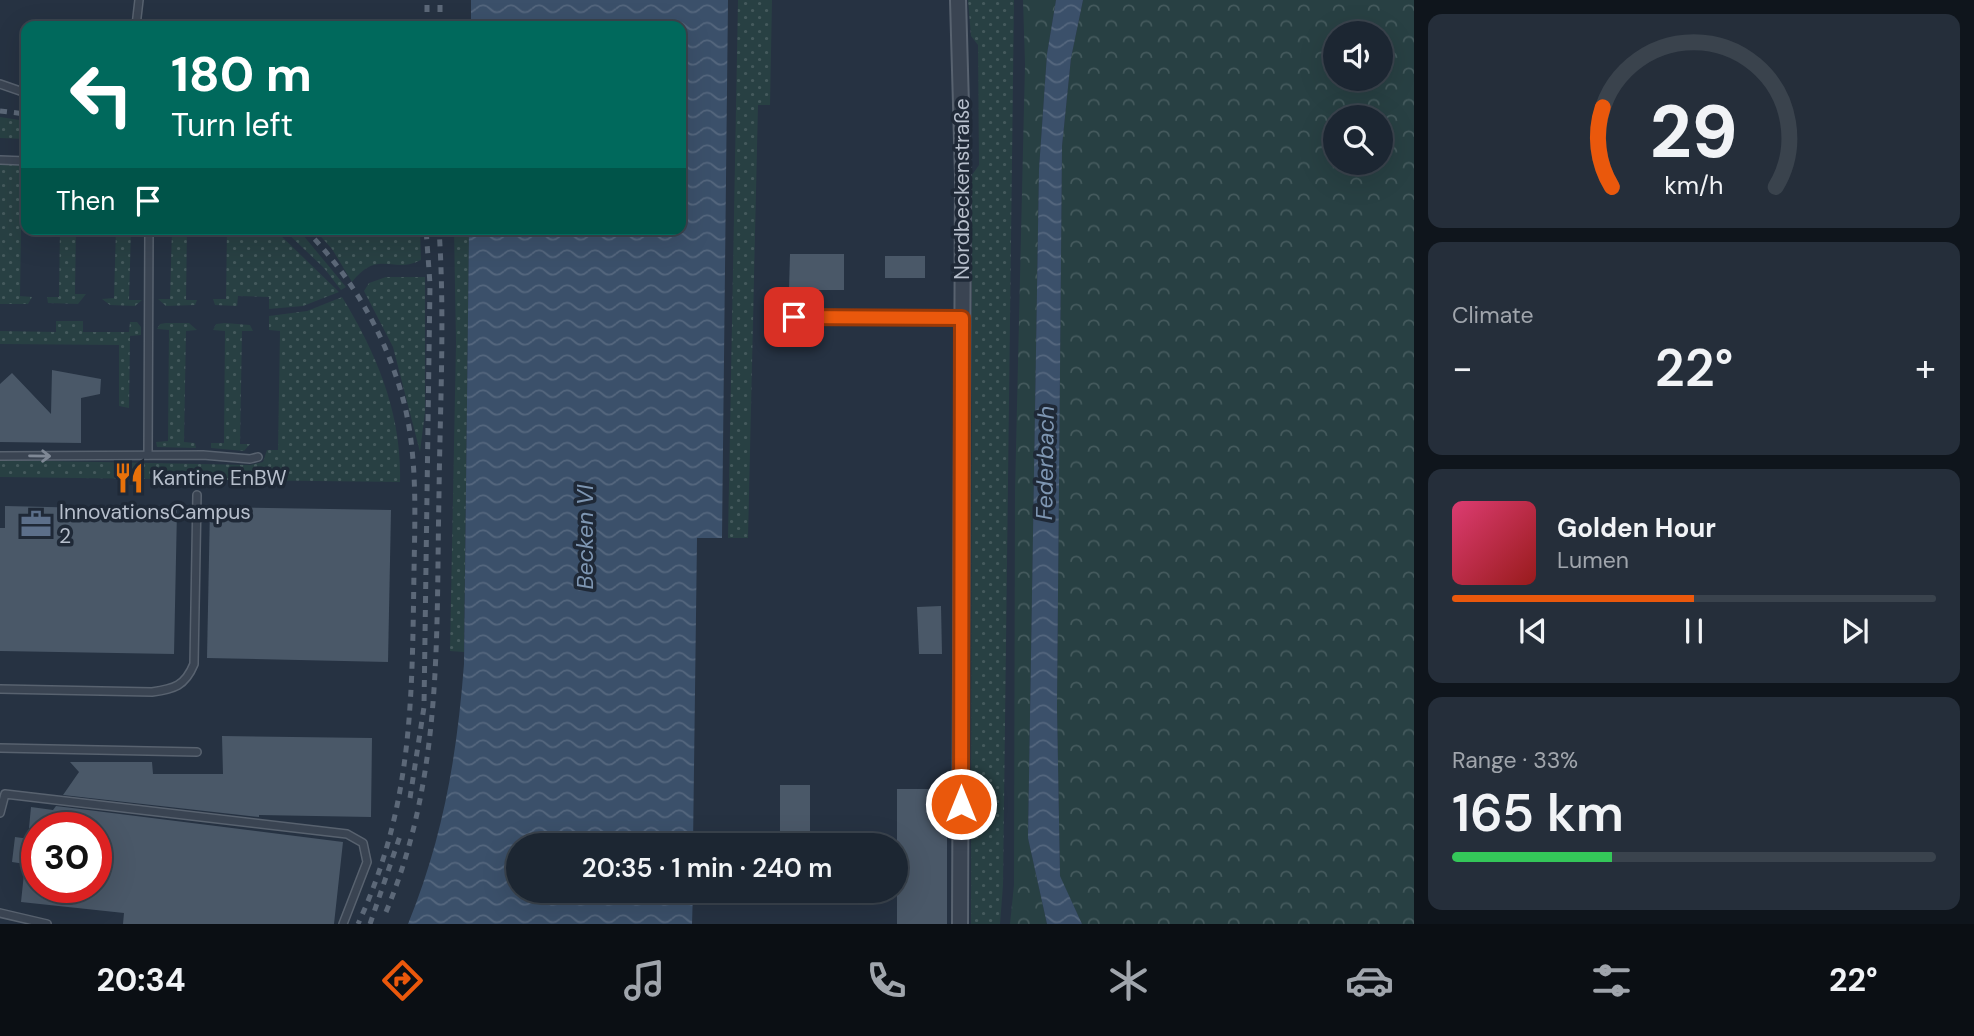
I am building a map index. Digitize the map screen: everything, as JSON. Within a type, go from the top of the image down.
[{"type":"street","name":"Nordbeckenstraße","points":[[958,0],[962,318],[960,924]]},
{"type":"lane","points":[[137,21],[139,0]]},
{"type":"lane","points":[[0,84],[21,91]]},
{"type":"lane","points":[[0,160],[21,161]]},
{"type":"lane","points":[[148,456],[149,235]]},
{"type":"lane","points":[[794,317],[962,318]]},
{"type":"lane","points":[[0,456],[258,457]]},
{"type":"lane","points":[[0,690],[152,692],[176,689],[188,678],[194,664],[197,495]]},
{"type":"lane","points":[[0,748],[197,752]]},
{"type":"lane","points":[[0,813],[5,794],[347,834],[363,844],[367,862],[343,924]]},
{"type":"lane","points":[[0,913],[47,924]]},
{"type":"green space","points":[[738,0],[772,0],[770,105],[758,105],[748,538],[728,538]]},
{"type":"green space","points":[[968,0],[1014,0],[1003,885],[1000,924],[971,924],[972,175],[979,165],[978,45],[971,36]]},
{"type":"green space","points":[[1023,0],[1056,0],[1047,54],[1039,169],[1028,838],[1047,924],[1010,924],[1014,885],[1015,491],[1025,64]]},
{"type":"green space","points":[[1083,0],[1414,0],[1414,924],[1082,924],[1060,877],[1057,707],[1062,146],[1071,58]]},
{"type":"green space","points":[[0,117],[21,120],[21,139],[0,138]]},
{"type":"green space","points":[[0,164],[21,164],[20,296],[32,297],[28,304],[0,304]]},
{"type":"green space","points":[[60,235],[76,235],[75,294],[86,294],[78,304],[48,303],[47,297],[59,297]]},
{"type":"green space","points":[[116,235],[131,235],[129,300],[142,300],[135,306],[110,305],[102,299],[114,298]]},
{"type":"green space","points":[[172,235],[187,235],[186,300],[197,300],[195,305],[166,306],[158,299],[170,299]]},
{"type":"green space","points":[[227,235],[280,235],[339,292],[303,306],[269,309],[269,297],[238,296],[237,306],[215,305],[213,299],[226,299]]},
{"type":"green space","points":[[289,235],[303,235],[346,287],[341,290],[324,268]]},
{"type":"green space","points":[[319,235],[420,235],[421,260],[411,264],[370,266],[352,282],[332,249]]},
{"type":"green space","points":[[454,235],[469,235],[464,652],[450,651],[456,343]]},
{"type":"green space","points":[[386,277],[425,277],[425,412],[420,452],[393,347],[364,291],[369,283]]},
{"type":"green space","points":[[342,297],[366,340],[385,385],[397,432],[400,482],[0,477],[0,460],[250,465],[263,462],[267,450],[278,450],[280,331],[269,330],[269,316],[307,311]]},
{"type":"green space","points":[[56,321],[83,321],[83,332],[129,332],[130,322],[137,322],[141,327],[141,335],[130,336],[129,408],[119,406],[119,345],[0,344],[0,331],[56,332]]},
{"type":"green space","points":[[189,323],[197,330],[186,331],[184,442],[195,443],[196,448],[157,447],[156,442],[168,441],[169,330],[157,329],[160,324]]},
{"type":"green space","points":[[216,324],[250,325],[253,331],[242,331],[240,444],[250,444],[244,451],[211,448],[211,443],[224,443],[225,331],[213,330]]},
{"type":"water","name":"Becken VI","points":[[471,0],[728,0],[722,538],[697,538],[693,833],[506,833],[506,903],[693,903],[692,924],[408,924],[431,860],[439,828],[452,764],[461,698],[464,664],[469,235],[686,235],[686,21],[471,21]]},
{"type":"water","name":"Federbach","points":[[1056,0],[1083,0],[1071,58],[1062,146],[1057,707],[1060,876],[1082,924],[1047,924],[1028,838],[1039,169],[1047,54]]},
{"type":"building","points":[[790,254],[844,254],[844,290],[789,290]]},
{"type":"building","points":[[885,256],[925,256],[925,278],[885,278]]},
{"type":"building","points":[[52,370],[101,379],[100,394],[81,398],[81,443],[0,442],[0,384],[12,373],[51,414]]},
{"type":"building","points":[[5,506],[177,510],[174,654],[0,651],[0,528],[5,528]]},
{"type":"building","points":[[210,507],[391,510],[388,662],[207,658]]},
{"type":"building","points":[[941,606],[942,654],[919,654],[917,607]]},
{"type":"building","points":[[222,736],[372,738],[371,817],[259,817],[63,795],[79,772],[70,762],[152,762],[153,774],[223,774]]},
{"type":"building","points":[[780,785],[810,785],[810,833],[780,833]]},
{"type":"building","points":[[897,789],[947,789],[947,924],[897,924],[897,903],[908,903],[908,833],[897,833]]},
{"type":"building","points":[[56,806],[104,812],[31,812],[31,807],[53,810]]},
{"type":"building","points":[[112,813],[343,842],[334,924],[123,924],[124,913],[30,903],[112,903]]},
{"type":"building","points":[[15,837],[21,838],[21,863],[12,862]]},
{"type":"railway","points":[[427,0],[427,21]]},
{"type":"railway","points":[[440,0],[440,21]]},
{"type":"railway","points":[[0,111],[21,113]]},
{"type":"railway","points":[[310,235],[350,284],[375,325],[401,392],[413,458],[415,503],[412,663],[406,751],[390,837],[358,924]]},
{"type":"railway","points":[[410,798],[424,707],[430,284],[426,235]]},
{"type":"railway","points":[[386,912],[405,861],[418,810],[433,706],[442,362],[439,235]]},
{"type":"railway","points":[[370,924],[400,836]]},
{"type":"place","name":"Kantine EnBW","points":[[129,478]]},
{"type":"place","name":"InnovationsCampus 2","points":[[36,524]]},
{"type":"route","points":[[794,317],[962,318],[961,804]]}]
